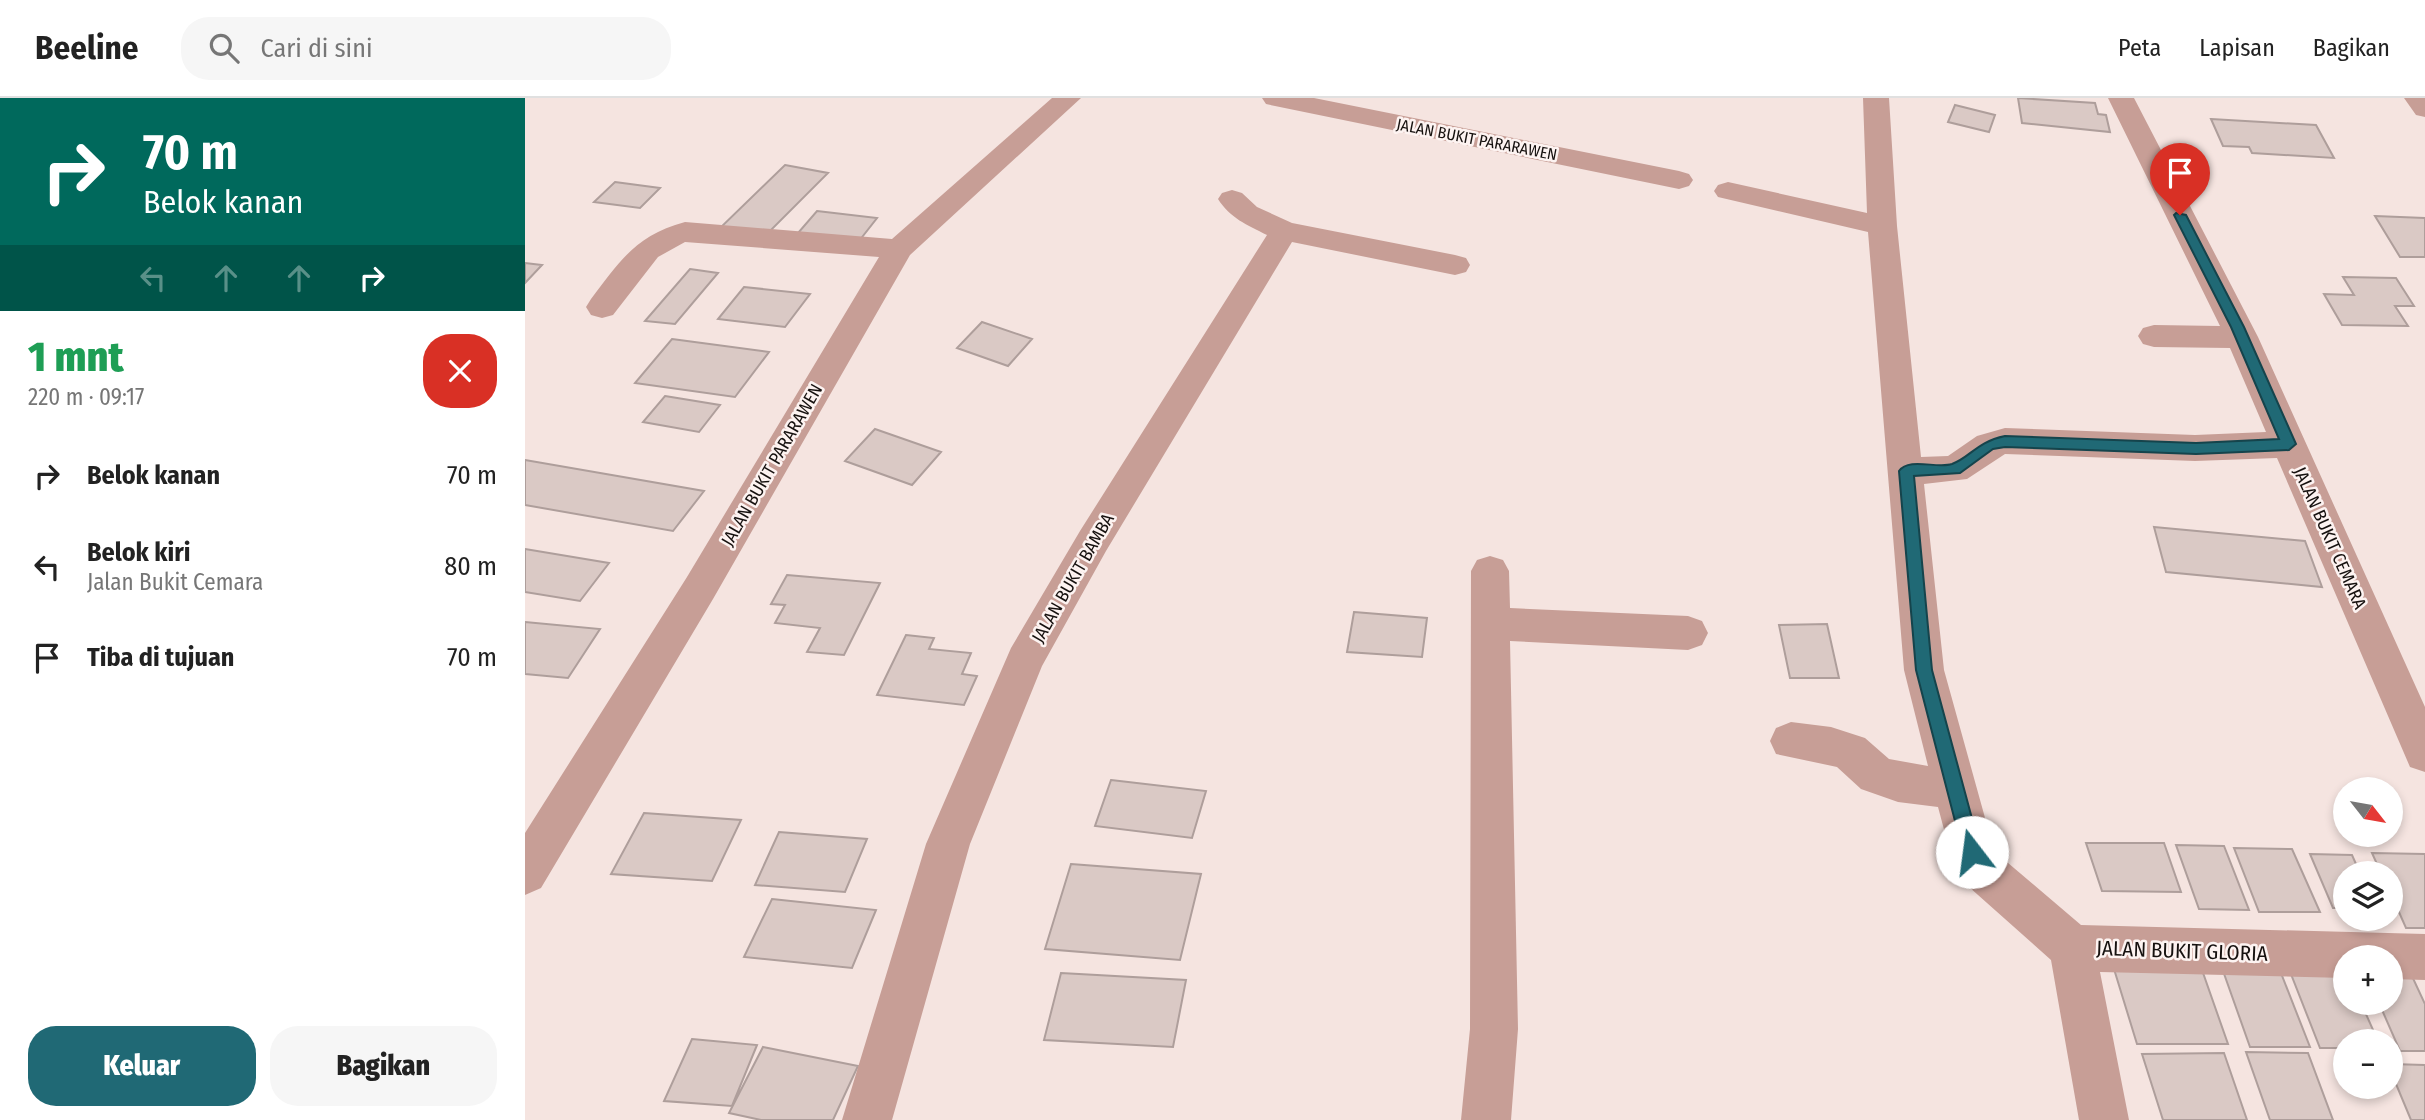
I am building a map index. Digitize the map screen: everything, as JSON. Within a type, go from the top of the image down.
[{"type":"street","name":"JALAN BUKIT PARARAWEN","points":[[525,873],[700,588],[899,249],[1068,98]]},
{"type":"street","name":"JALAN BUKIT PARARAWEN","points":[[1275,98],[1679,180]]},
{"type":"street","points":[[1875,98],[1882,226],[1935,787],[1985,872],[2072,948]]},
{"type":"street","name":"JALAN BUKIT CEMARA","points":[[2120,98],[2242,337],[2425,753]]},
{"type":"street","points":[[2417,98],[2425,109]]},
{"type":"street","points":[[1728,191],[1882,226]]},
{"type":"street","points":[[1232,199],[1247,214],[1284,231],[1455,265]]},
{"type":"street","name":"JALAN BUKIT BAMBA","points":[[867,1120],[948,844],[1025,660],[1093,541],[1284,231]]},
{"type":"street","points":[[602,307],[650,247],[671,233],[899,249]]},
{"type":"street","points":[[2154,336],[2242,337]]},
{"type":"street","points":[[1906,471],[1955,469],[1989,444],[2005,441],[2196,448],[2289,444]]},
{"type":"street","points":[[1486,1120],[1494,1029],[1490,570]]},
{"type":"street","points":[[1490,624],[1688,633]]},
{"type":"street","points":[[1791,741],[1831,746],[1850,752],[1876,775],[1935,787]]},
{"type":"street","name":"JALAN BUKIT GLORIA","points":[[2104,1120],[2072,948],[2425,957]]},
{"type":"building","points":[[2018,98],[2095,103],[2098,114],[2106,115],[2110,132],[2022,123]]},
{"type":"building","points":[[1955,105],[1995,115],[1989,132],[1948,122]]},
{"type":"building","points":[[2211,119],[2316,125],[2334,158],[2252,153],[2249,147],[2223,146]]},
{"type":"building","points":[[785,165],[828,173],[764,237],[719,229]]},
{"type":"building","points":[[615,182],[660,188],[640,208],[594,202]]},
{"type":"building","points":[[817,211],[877,218],[859,241],[798,233]]},
{"type":"building","points":[[2375,216],[2425,218],[2425,257],[2400,257]]},
{"type":"building","points":[[525,263],[542,265],[525,283]]},
{"type":"building","points":[[690,269],[718,273],[675,324],[645,321]]},
{"type":"building","points":[[2343,277],[2396,278],[2414,306],[2395,306],[2408,326],[2342,325],[2324,294],[2354,295]]},
{"type":"building","points":[[744,287],[810,294],[785,327],[718,319]]},
{"type":"building","points":[[982,322],[1032,339],[1008,366],[957,348]]},
{"type":"building","points":[[672,339],[769,352],[735,397],[635,383]]},
{"type":"building","points":[[665,396],[720,405],[699,432],[643,422]]},
{"type":"building","points":[[875,429],[941,452],[912,485],[845,461]]},
{"type":"building","points":[[525,460],[704,491],[673,531],[525,505]]},
{"type":"building","points":[[2154,527],[2305,541],[2322,587],[2166,572]]},
{"type":"building","points":[[525,549],[609,563],[580,601],[525,592]]},
{"type":"building","points":[[787,575],[880,583],[844,655],[807,652],[820,628],[775,623],[785,605],[771,604]]},
{"type":"building","points":[[1354,612],[1427,618],[1422,657],[1347,652]]},
{"type":"building","points":[[525,622],[600,629],[568,678],[525,674]]},
{"type":"building","points":[[1827,624],[1839,678],[1790,678],[1779,625]]},
{"type":"building","points":[[906,635],[934,638],[929,649],[971,653],[962,674],[977,676],[964,705],[877,695]]},
{"type":"building","points":[[1111,780],[1206,791],[1192,838],[1095,826]]},
{"type":"building","points":[[644,813],[741,820],[712,881],[611,874]]},
{"type":"building","points":[[779,832],[867,839],[845,892],[755,885]]},
{"type":"building","points":[[2086,843],[2164,843],[2181,892],[2102,891]]},
{"type":"building","points":[[2176,845],[2224,846],[2249,910],[2199,909]]},
{"type":"building","points":[[2234,848],[2292,849],[2320,912],[2259,912]]},
{"type":"building","points":[[2372,853],[2425,854],[2425,928],[2406,928],[2403,921],[2403,861],[2376,861]]},
{"type":"building","points":[[2310,854],[2352,855],[2355,861],[2333,861],[2333,908]]},
{"type":"building","points":[[1071,864],[1201,874],[1180,960],[1045,949]]},
{"type":"building","points":[[772,899],[876,910],[852,968],[744,957]]},
{"type":"building","points":[[2222,968],[2279,968],[2310,1047],[2250,1047]]},
{"type":"building","points":[[2114,969],[2202,970],[2228,1044],[2137,1044]]},
{"type":"building","points":[[2289,969],[2333,970],[2333,1015],[2366,1015],[2373,1029],[2333,1029],[2333,1048],[2320,1048]]},
{"type":"building","points":[[1061,973],[1186,980],[1173,1047],[1044,1040]]},
{"type":"building","points":[[2403,974],[2411,974],[2425,1004],[2425,1051],[2403,1051],[2403,1029],[2390,1029],[2384,1015],[2403,1015]]},
{"type":"building","points":[[692,1039],[757,1045],[732,1106],[664,1101]]},
{"type":"building","points":[[763,1047],[858,1066],[833,1120],[761,1120],[729,1113]]},
{"type":"building","points":[[2246,1052],[2308,1053],[2333,1120],[2270,1120]]},
{"type":"building","points":[[2224,1053],[2247,1120],[2163,1120],[2142,1054]]},
{"type":"building","points":[[2403,1064],[2425,1065],[2425,1120],[2411,1120],[2402,1099]]},
{"type":"route","points":[[1972,852],[1924,670],[1906,471],[1955,469],[1973,459],[1989,444],[2005,441],[2196,448],[2289,444],[2237,327],[2180,215]]}]
